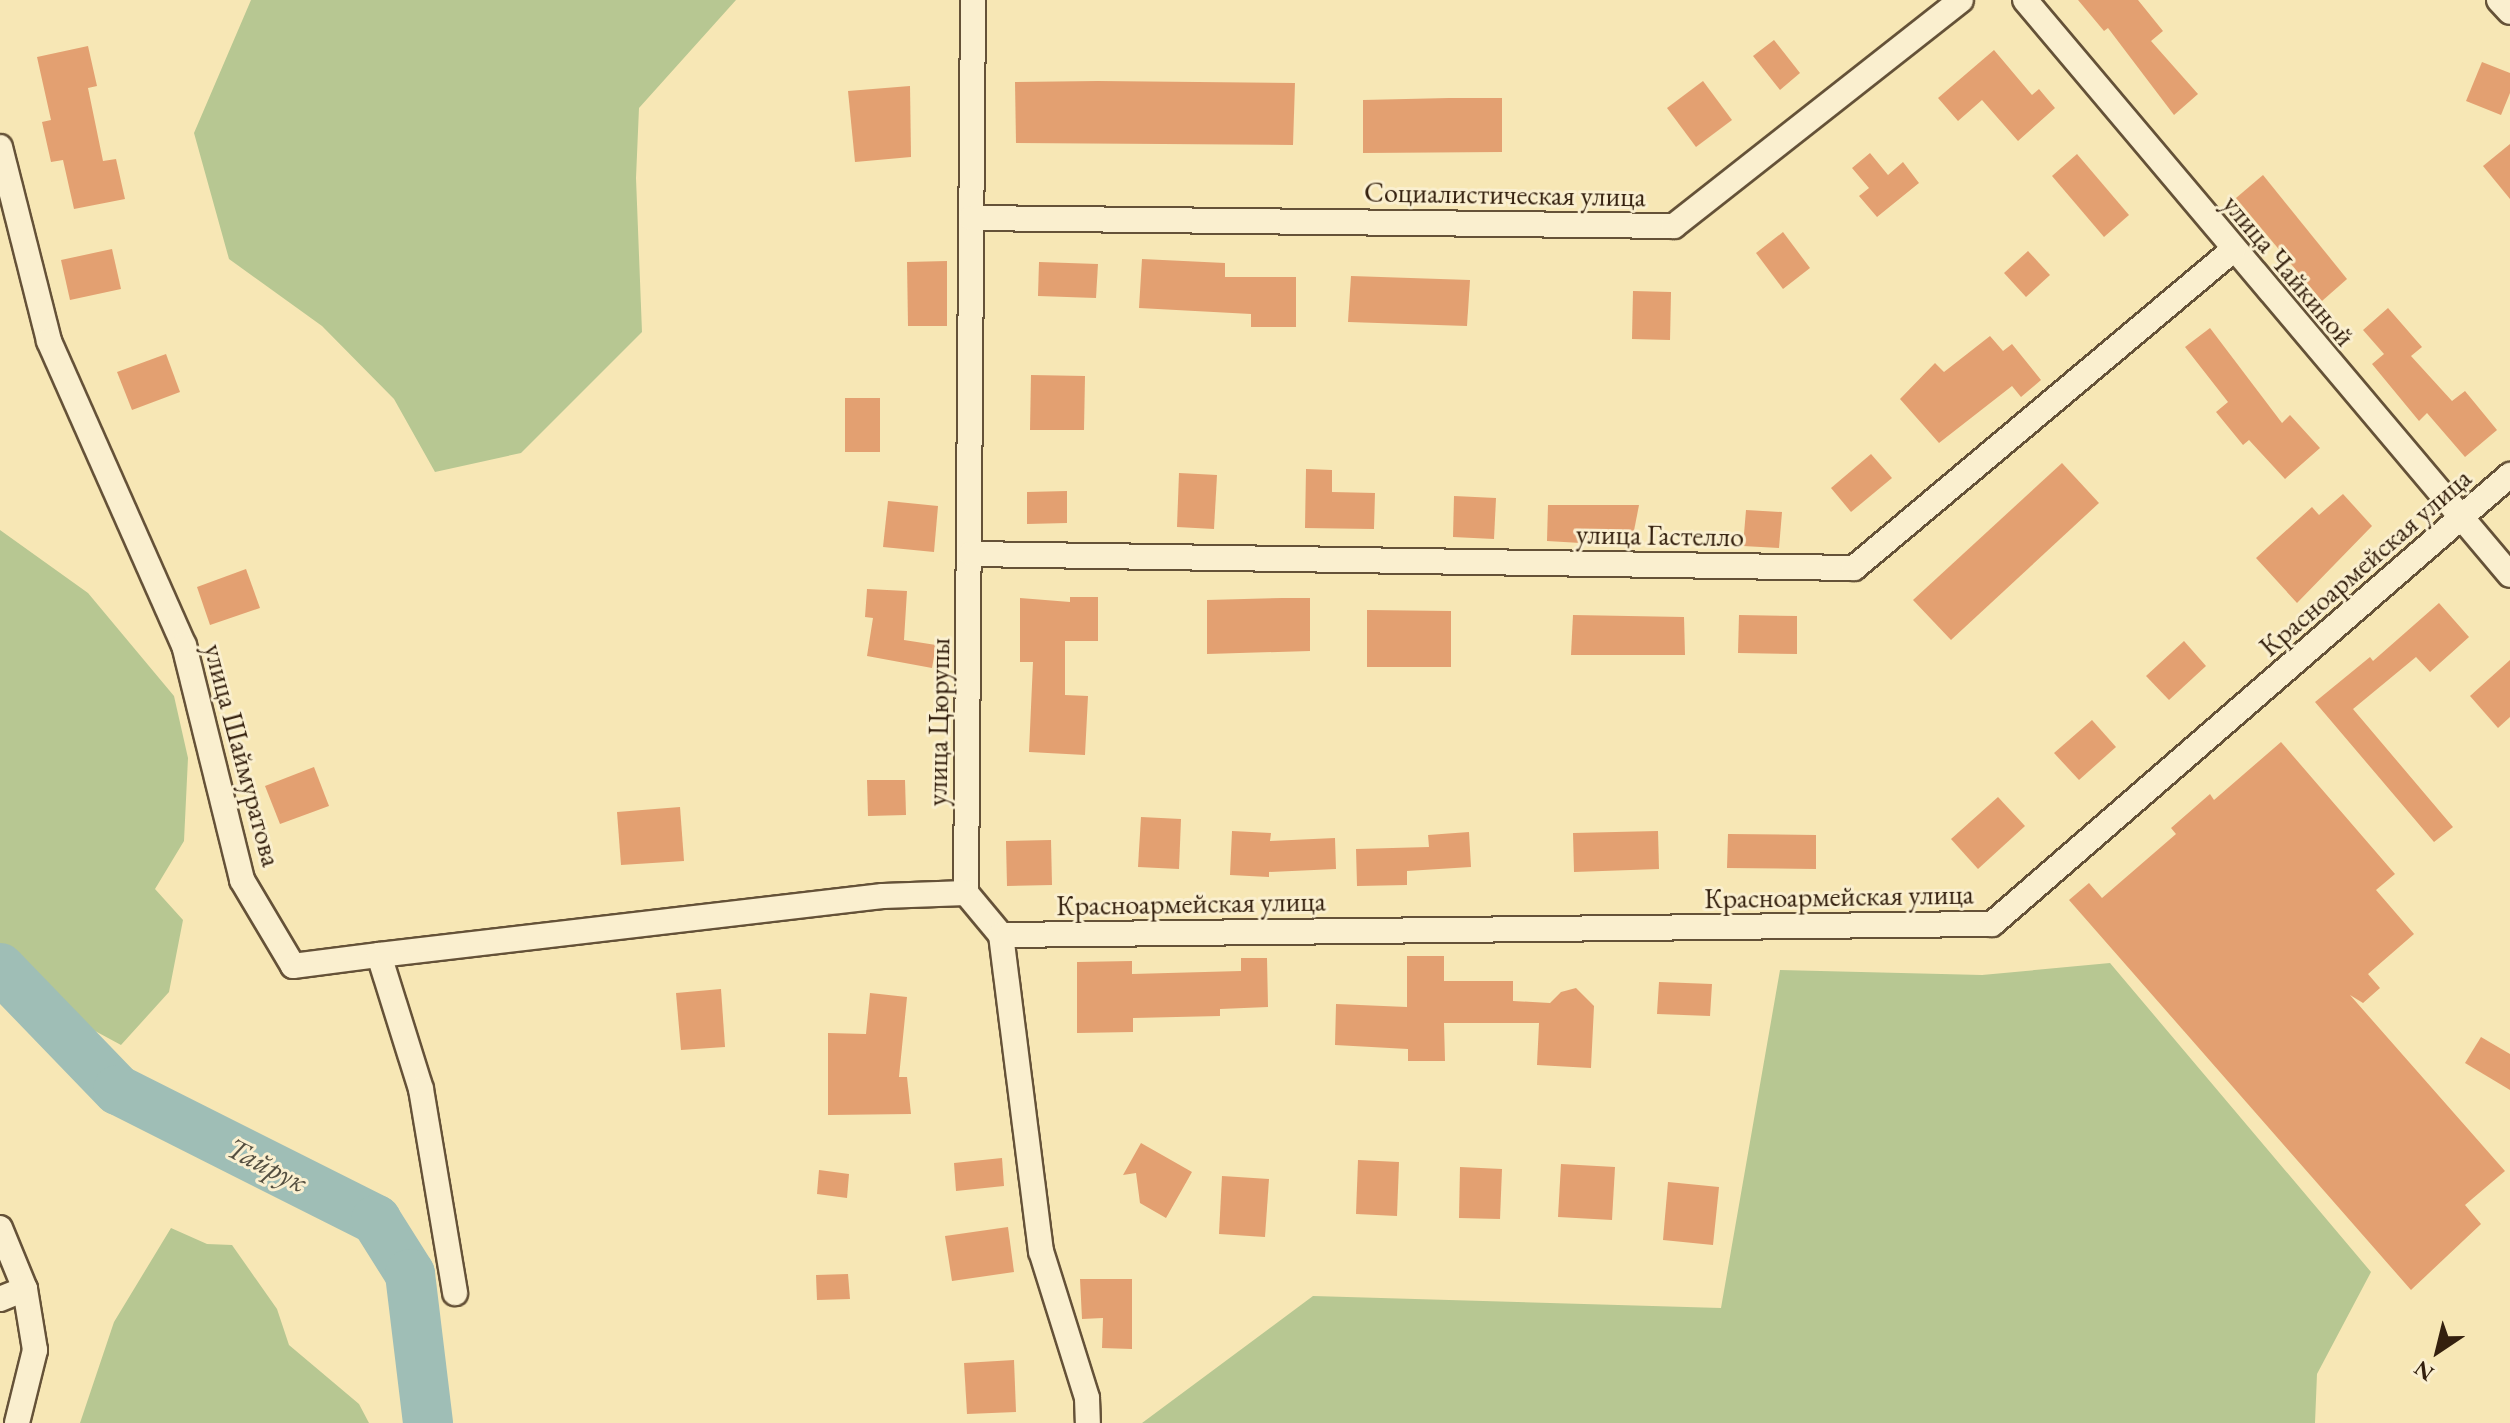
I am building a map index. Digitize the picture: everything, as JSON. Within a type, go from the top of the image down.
[{"type":"street","name":"улица Цюрупы","points":[[966,893],[973,0]]},
{"type":"street","name":"Социалистическая улица","points":[[971,218],[1674,226],[1961,0]]},
{"type":"street","name":"улица Чайкиной","points":[[2025,0],[2459,520],[2510,575]]},
{"type":"street","points":[[2499,0],[2510,12]]},
{"type":"street","name":"улица Шаймуратова","points":[[0,147],[49,341],[184,645],[242,880],[293,966],[379,955]]},
{"type":"street","name":"улица Гастелло","points":[[971,554],[1854,568],[2233,250]]},
{"type":"street","name":"Красноармейская улица","points":[[1001,935],[1992,924],[2510,475]]},
{"type":"street","points":[[455,1293],[421,1089],[379,955],[883,896],[966,893],[1001,935],[1041,1251],[1087,1398],[1088,1423]]},
{"type":"street","points":[[0,1228],[25,1289],[35,1350],[17,1423]]},
{"type":"street","points":[[0,1299],[25,1289]]},
{"type":"green space","points":[[251,0],[736,0],[639,108],[636,178],[642,332],[521,453],[435,472],[394,399],[322,326],[229,259],[194,133]]},
{"type":"green space","points":[[0,530],[88,593],[174,696],[188,758],[184,841],[155,889],[183,920],[169,992],[121,1045],[58,1011],[0,953]]},
{"type":"green space","points":[[2110,963],[2371,1272],[2317,1374],[2315,1423],[1142,1423],[1313,1296],[1721,1308],[1780,970],[1982,975]]},
{"type":"green space","points":[[171,1228],[207,1244],[232,1245],[277,1309],[289,1345],[359,1404],[369,1423],[80,1423],[114,1322]]},
{"type":"building","points":[[2078,0],[2138,0],[2163,31],[2151,41],[2198,94],[2174,115],[2108,28],[2104,31]]},
{"type":"building","points":[[1774,40],[1800,73],[1780,90],[1753,56]]},
{"type":"building","points":[[88,46],[97,86],[88,88],[103,161],[116,159],[125,199],[74,209],[63,160],[51,162],[42,122],[51,120],[37,57]]},
{"type":"building","points":[[1994,50],[2032,95],[2039,89],[2055,108],[2018,141],[1982,100],[1958,121],[1938,98]]},
{"type":"building","points":[[2482,62],[2510,73],[2510,93],[2501,115],[2466,101]]},
{"type":"building","points":[[1703,81],[1732,120],[1696,147],[1667,108]]},
{"type":"building","points":[[1015,82],[1295,83],[1293,145],[1016,143]]},
{"type":"building","points":[[910,86],[911,157],[855,162],[848,91]]},
{"type":"building","points":[[1502,98],[1502,152],[1363,153],[1363,100]]},
{"type":"building","points":[[2510,144],[2510,199],[2483,166]]},
{"type":"building","points":[[1870,153],[1888,175],[1903,162],[1919,183],[1877,217],[1859,196],[1869,188],[1852,168]]},
{"type":"building","points":[[2077,154],[2129,215],[2104,237],[2052,176]]},
{"type":"building","points":[[2263,175],[2347,279],[2322,301],[2236,198]]},
{"type":"building","points":[[1783,232],[1810,268],[1783,289],[1756,253]]},
{"type":"building","points":[[112,249],[121,289],[70,300],[61,260]]},
{"type":"building","points":[[2028,251],[2050,275],[2026,297],[2004,273]]},
{"type":"building","points":[[1142,259],[1225,263],[1225,277],[1296,277],[1296,327],[1251,327],[1251,314],[1139,308]]},
{"type":"building","points":[[947,261],[947,326],[908,326],[907,262]]},
{"type":"building","points":[[1039,262],[1098,264],[1096,298],[1038,296]]},
{"type":"building","points":[[1351,276],[1470,280],[1467,326],[1348,322]]},
{"type":"building","points":[[1633,291],[1671,292],[1670,340],[1632,339]]},
{"type":"building","points":[[2388,308],[2422,347],[2411,356],[2452,401],[2465,391],[2497,430],[2465,457],[2427,413],[2419,421],[2372,364],[2384,354],[2363,330]]},
{"type":"building","points":[[2210,328],[2282,423],[2290,415],[2320,448],[2285,479],[2249,440],[2243,445],[2216,412],[2228,402],[2185,347]]},
{"type":"building","points":[[1990,336],[2003,351],[2012,344],[2041,380],[2021,397],[2012,386],[1939,443],[1900,399],[1935,363],[1944,372]]},
{"type":"building","points":[[166,354],[180,392],[132,410],[117,372]]},
{"type":"building","points":[[1031,375],[1085,376],[1084,430],[1030,430]]},
{"type":"building","points":[[845,398],[880,398],[880,452],[845,452]]},
{"type":"building","points":[[1871,454],[1892,478],[1851,512],[1831,488]]},
{"type":"building","points":[[2062,463],[2099,503],[1951,640],[1913,600]]},
{"type":"building","points":[[1306,469],[1332,470],[1332,492],[1375,493],[1374,529],[1305,528]]},
{"type":"building","points":[[1179,473],[1217,475],[1214,529],[1177,527]]},
{"type":"building","points":[[1067,491],[1067,523],[1027,524],[1027,492]]},
{"type":"building","points":[[2343,494],[2372,526],[2297,603],[2256,558],[2312,507],[2319,515]]},
{"type":"building","points":[[1454,496],[1496,498],[1494,539],[1453,537]]},
{"type":"building","points":[[888,501],[938,506],[934,552],[883,547]]},
{"type":"building","points":[[1548,505],[1639,505],[1631,546],[1547,541]]},
{"type":"building","points":[[1746,510],[1782,512],[1779,548],[1743,546]]},
{"type":"building","points":[[246,569],[260,608],[210,625],[197,587]]},
{"type":"building","points":[[867,589],[907,591],[904,640],[936,645],[932,668],[867,656],[873,618],[865,617]]},
{"type":"building","points":[[1070,597],[1098,597],[1098,641],[1065,641],[1065,695],[1088,696],[1085,755],[1029,752],[1033,662],[1020,662],[1020,598],[1070,602]]},
{"type":"building","points":[[1310,598],[1310,651],[1207,654],[1207,600]]},
{"type":"building","points":[[2439,603],[2469,637],[2430,672],[2416,657],[2353,709],[2453,827],[2434,842],[2315,702],[2370,657],[2373,661]]},
{"type":"building","points":[[1367,610],[1451,611],[1451,667],[1367,667]]},
{"type":"building","points":[[1573,615],[1684,617],[1685,655],[1571,655]]},
{"type":"building","points":[[1739,615],[1797,616],[1797,654],[1738,653]]},
{"type":"building","points":[[2184,641],[2206,666],[2169,700],[2146,676]]},
{"type":"building","points":[[2510,660],[2510,717],[2498,728],[2470,696]]},
{"type":"building","points":[[2092,720],[2116,747],[2079,780],[2054,753]]},
{"type":"building","points":[[2281,742],[2395,874],[2376,890],[2414,934],[2368,974],[2380,988],[2363,1003],[2350,995],[2505,1171],[2465,1205],[2481,1224],[2411,1290],[2069,900],[2089,883],[2102,898],[2176,834],[2171,828],[2210,794],[2214,800]]},
{"type":"building","points":[[314,767],[329,806],[280,824],[265,786]]},
{"type":"building","points":[[867,780],[905,780],[906,815],[868,816]]},
{"type":"building","points":[[1998,797],[2025,826],[1978,869],[1951,839]]},
{"type":"building","points":[[680,807],[684,861],[621,865],[617,812]]},
{"type":"building","points":[[1141,817],[1181,819],[1179,869],[1138,867]]},
{"type":"building","points":[[1232,831],[1271,833],[1270,841],[1335,838],[1336,869],[1269,872],[1269,877],[1230,875]]},
{"type":"building","points":[[1658,831],[1659,869],[1574,872],[1573,833]]},
{"type":"building","points":[[1469,832],[1471,867],[1407,871],[1407,885],[1357,886],[1356,849],[1429,847],[1428,835]]},
{"type":"building","points":[[1728,834],[1816,835],[1816,869],[1727,868]]},
{"type":"building","points":[[1051,840],[1052,885],[1007,886],[1006,841]]},
{"type":"building","points":[[1407,956],[1444,956],[1444,981],[1513,981],[1513,1001],[1550,1003],[1561,992],[1576,988],[1594,1006],[1591,1068],[1537,1065],[1539,1023],[1444,1023],[1445,1061],[1408,1061],[1408,1049],[1335,1045],[1336,1004],[1407,1007]]},
{"type":"building","points":[[1241,958],[1267,958],[1268,1007],[1220,1009],[1220,1016],[1133,1018],[1133,1032],[1077,1033],[1077,962],[1132,961],[1132,974],[1241,971]]},
{"type":"building","points":[[1659,982],[1712,984],[1710,1016],[1657,1014]]},
{"type":"building","points":[[721,989],[725,1047],[681,1050],[676,993]]},
{"type":"building","points":[[870,993],[907,997],[899,1077],[907,1077],[911,1114],[828,1115],[828,1033],[866,1034]]},
{"type":"building","points":[[2481,1037],[2510,1054],[2510,1090],[2465,1063]]},
{"type":"building","points":[[1141,1143],[1192,1172],[1166,1218],[1140,1203],[1136,1173],[1123,1175]]},
{"type":"building","points":[[1002,1158],[1004,1186],[956,1191],[954,1163]]},
{"type":"building","points":[[1358,1160],[1399,1162],[1397,1216],[1356,1214]]},
{"type":"building","points":[[1561,1164],[1615,1167],[1612,1220],[1558,1217]]},
{"type":"building","points":[[1460,1167],[1502,1169],[1500,1219],[1459,1218]]},
{"type":"building","points":[[819,1170],[849,1174],[847,1198],[817,1194]]},
{"type":"building","points":[[1222,1176],[1269,1179],[1265,1237],[1219,1234]]},
{"type":"building","points":[[1668,1182],[1719,1187],[1713,1245],[1663,1240]]},
{"type":"building","points":[[1008,1227],[1014,1272],[952,1281],[945,1236]]},
{"type":"building","points":[[848,1274],[850,1299],[817,1300],[816,1275]]},
{"type":"building","points":[[1080,1279],[1132,1279],[1132,1349],[1102,1348],[1103,1318],[1082,1319]]},
{"type":"building","points":[[1014,1360],[1016,1412],[967,1414],[964,1363]]},
{"type":"waterway","name":"Тайрук","points":[[0,968],[118,1090],[376,1220],[410,1274],[428,1423]]}]
